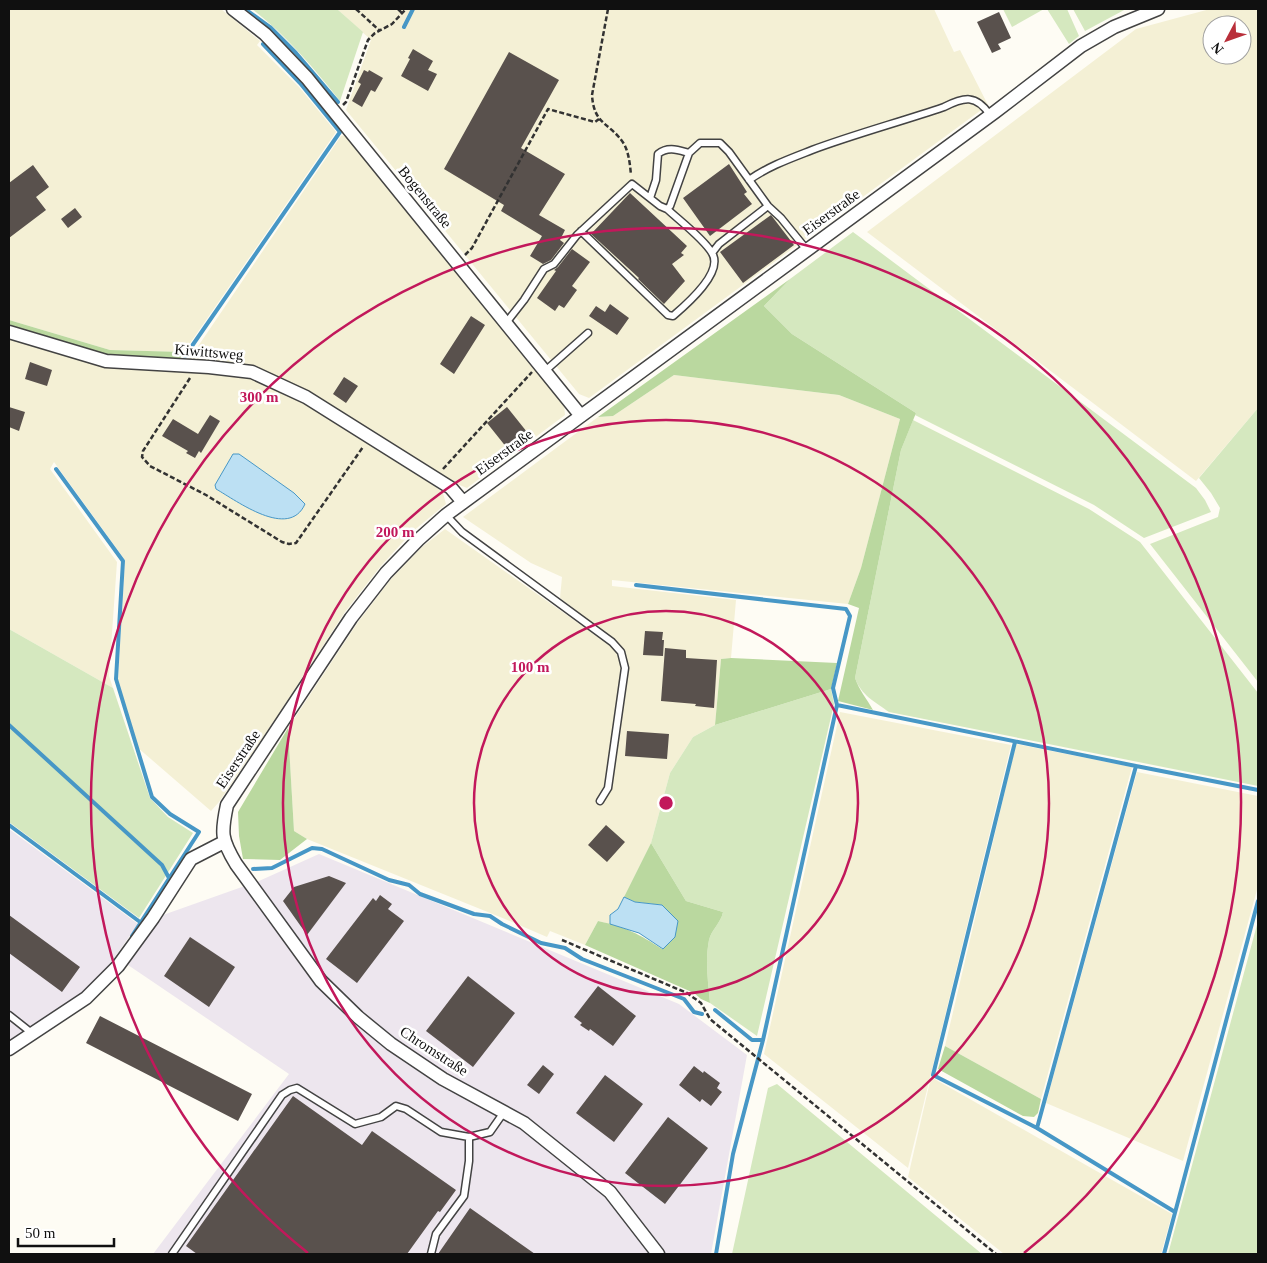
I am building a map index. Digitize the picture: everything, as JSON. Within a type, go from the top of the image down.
[{"type":"street","name":"Bogenstraße","points":[[233,9],[265,34],[307,78],[581,416]]},
{"type":"street","name":"Eiserstraße","points":[[224,842],[222,828],[227,805],[351,618],[386,573],[446,515],[1081,46],[1114,27],[1158,9]]},
{"type":"street","name":"Kiwittsweg","points":[[9,332],[106,361],[194,366],[252,372],[306,397],[451,488],[463,502]]},
{"type":"street","points":[[9,1049],[86,998],[118,966],[153,918],[191,859],[224,842]]},
{"type":"street","name":"Chromstraße","points":[[224,842],[236,864],[298,951],[321,981],[358,1017],[391,1044],[443,1079],[524,1123],[610,1192],[658,1254]]},
{"type":"lane","points":[[749,180],[766,169],[794,157],[840,140],[944,107],[961,99],[972,98],[987,110],[990,115]]},
{"type":"lane","points":[[667,209],[670,206],[689,153],[700,143],[720,143],[730,152],[768,206],[781,218],[807,250]]},
{"type":"lane","points":[[650,198],[656,180],[658,154],[670,148],[689,153]]},
{"type":"lane","points":[[506,323],[544,269],[554,264],[581,231],[632,184],[667,209],[712,253],[715,260],[713,269],[707,281],[673,316],[668,315],[581,231]]},
{"type":"lane","points":[[712,253],[719,244],[768,206]]},
{"type":"lane","points":[[542,368],[588,333]]},
{"type":"lane","points":[[446,515],[462,532],[612,642],[621,652],[625,668],[608,788],[600,801]]},
{"type":"lane","points":[[9,1015],[33,1034]]},
{"type":"lane","points":[[172,1254],[282,1095],[290,1090],[297,1088],[355,1124],[380,1117],[396,1106],[406,1109],[441,1132],[469,1137],[490,1132],[504,1112]]},
{"type":"lane","points":[[432,1254],[436,1234],[464,1196],[469,1161],[469,1137]]},
{"type":"path","points":[[356,9],[380,31]]},
{"type":"path","points":[[398,9],[402,13]]},
{"type":"path","points":[[336,113],[346,102],[368,40],[392,24],[406,9]]},
{"type":"path","points":[[608,9],[592,95],[593,109],[599,119],[624,144],[629,158],[632,184]]},
{"type":"path","points":[[457,264],[472,248],[548,109],[595,122],[599,119]]},
{"type":"path","points":[[194,366],[194,372],[143,451],[142,457],[150,466],[206,495],[282,542],[296,543],[370,437]]},
{"type":"path","points":[[435,478],[542,368]]},
{"type":"path","points":[[562,940],[687,993],[701,1003],[710,1019],[996,1254]]},
{"type":"shaded area","points":[[9,9],[221,9],[260,41],[257,45],[299,87],[336,132],[184,352],[110,350],[9,320]]},
{"type":"shaded area","points":[[337,9],[934,9],[954,52],[960,50],[988,105],[589,398],[579,394],[346,110],[371,40]]},
{"type":"shaded area","points":[[1210,9],[1258,9],[1258,408],[1196,481],[867,232],[1136,29]]},
{"type":"shaded area","points":[[346,135],[564,404],[565,415],[467,488],[457,484],[310,392],[254,368],[188,361],[341,136]]},
{"type":"shaded area","points":[[9,338],[95,364],[211,372],[251,378],[304,400],[420,474],[443,493],[446,504],[412,532],[380,567],[345,612],[274,721],[211,811],[137,747],[118,680],[125,560],[54,462],[50,469],[117,562],[109,676],[113,688],[9,629]]},
{"type":"shaded area","points":[[674,375],[839,395],[900,419],[861,568],[848,604],[612,580],[612,586],[736,600],[731,658],[721,659],[715,725],[693,737],[670,773],[651,843],[618,909],[610,915],[610,924],[598,921],[585,945],[550,931],[547,937],[307,839],[294,831],[288,728],[358,622],[391,579],[422,547],[445,529],[605,642],[609,636],[560,598],[562,577],[531,563],[463,517],[598,417],[613,416]]},
{"type":"shaded area","points":[[840,712],[1011,745],[908,1168],[764,1054]]},
{"type":"shaded area","points":[[1016,744],[1132,767],[1041,1099],[945,1046]]},
{"type":"shaded area","points":[[1137,772],[1258,796],[1258,886],[1183,1161],[1046,1103]]},
{"type":"shaded area","points":[[9,829],[138,924],[108,967],[79,996],[9,1041]]},
{"type":"shaded area","points":[[319,854],[679,1004],[747,1055],[711,1254],[153,1254],[289,1074],[128,965],[163,915],[259,881]]},
{"type":"shaded area","points":[[931,1077],[1172,1214],[1161,1254],[1004,1254],[908,1177]]},
{"type":"green space","points":[[252,9],[337,9],[363,32],[340,101],[299,52]]},
{"type":"green space","points":[[1003,9],[1044,9],[1012,27]]},
{"type":"green space","points":[[1047,9],[1067,9],[1079,36],[1069,44]]},
{"type":"green space","points":[[1073,9],[1126,9],[1085,31]]},
{"type":"green space","points":[[853,232],[1196,488],[1211,512],[1144,538],[1094,505],[915,415],[916,413],[792,334],[764,306],[790,279]]},
{"type":"green space","points":[[790,279],[764,306],[792,334],[916,413],[901,450],[855,678],[873,710],[838,701],[859,608],[848,604],[861,568],[900,419],[839,395],[674,375],[613,416],[598,417]]},
{"type":"green space","points":[[9,320],[110,350],[184,352],[178,362],[107,358],[9,329]]},
{"type":"green space","points":[[1258,408],[1258,682],[1150,544],[1218,517],[1220,508],[1199,478]]},
{"type":"green space","points":[[913,420],[1089,509],[1140,542],[1258,693],[1258,786],[889,712],[865,694],[855,678],[901,450]]},
{"type":"green space","points":[[9,629],[113,688],[150,798],[168,817],[193,833],[139,918],[9,822]]},
{"type":"green space","points":[[721,659],[837,663],[831,689],[715,725]]},
{"type":"green space","points":[[831,689],[834,704],[757,1036],[710,1003],[707,971],[708,948],[710,936],[723,912],[686,901],[651,843],[670,773],[693,737],[715,725]]},
{"type":"green space","points":[[288,728],[294,831],[307,839],[280,860],[243,859],[239,836],[238,812]]},
{"type":"green space","points":[[651,843],[686,901],[723,912],[710,936],[707,955],[710,1003],[694,993],[585,945],[598,921],[632,932],[662,949],[662,905],[635,902],[624,897]]},
{"type":"green space","points":[[1258,921],[1258,1254],[1168,1254]]},
{"type":"green space","points":[[945,1046],[1041,1099],[1038,1113],[1034,1117],[1023,1116],[938,1069]]},
{"type":"green space","points":[[777,1084],[982,1254],[732,1254],[768,1088]]},
{"type":"water","points":[[233,454],[239,454],[294,493],[305,504],[297,514],[287,519],[262,514],[249,509],[216,489],[215,485]]},
{"type":"water","points":[[624,897],[635,902],[662,905],[678,921],[675,937],[663,949],[639,933],[610,924],[610,915],[618,909]]},
{"type":"building","points":[[999,12],[1011,38],[998,44],[1001,49],[992,53],[977,22]]},
{"type":"building","points":[[413,49],[433,61],[428,70],[437,74],[428,91],[401,76]]},
{"type":"building","points":[[509,52],[559,80],[521,148],[565,174],[539,215],[565,230],[560,240],[564,243],[551,260],[543,264],[530,256],[542,236],[501,211],[504,205],[444,169]]},
{"type":"building","points":[[364,70],[368,72],[369,70],[383,78],[375,92],[371,90],[362,107],[352,101],[361,84],[358,82]]},
{"type":"building","points":[[729,164],[747,192],[744,194],[752,204],[710,236],[683,198]]},
{"type":"building","points":[[33,165],[49,187],[36,197],[46,210],[9,238],[9,183]]},
{"type":"building","points":[[630,193],[687,246],[681,253],[684,255],[672,264],[685,281],[664,304],[591,234]]},
{"type":"building","points":[[75,208],[82,217],[68,228],[61,219]]},
{"type":"building","points":[[771,215],[794,245],[743,283],[720,252]]},
{"type":"building","points":[[572,249],[590,262],[572,286],[577,290],[564,308],[559,305],[555,311],[537,298],[556,271],[554,270]]},
{"type":"building","points":[[610,304],[629,318],[617,335],[589,316],[596,306],[605,312]]},
{"type":"building","points":[[471,316],[485,325],[454,374],[440,364]]},
{"type":"building","points":[[30,362],[52,370],[47,386],[25,379]]},
{"type":"building","points":[[344,377],[358,386],[346,403],[333,394]]},
{"type":"building","points":[[9,407],[25,412],[19,431],[9,427]]},
{"type":"building","points":[[507,407],[531,437],[511,453],[487,423]]},
{"type":"building","points":[[210,415],[220,421],[201,453],[199,451],[195,458],[186,453],[188,451],[162,436],[173,419],[198,434]]},
{"type":"building","points":[[645,631],[663,632],[663,656],[643,655]]},
{"type":"building","points":[[665,648],[686,650],[686,658],[717,660],[714,708],[695,706],[696,704],[661,701]]},
{"type":"building","points":[[627,731],[669,734],[667,759],[625,756]]},
{"type":"building","points":[[606,825],[625,842],[607,862],[588,845]]},
{"type":"building","points":[[329,876],[346,883],[307,935],[283,901],[294,887]]},
{"type":"building","points":[[380,895],[392,904],[388,909],[404,921],[357,983],[326,959],[373,898],[376,901]]},
{"type":"building","points":[[9,915],[80,967],[62,992],[9,953]]},
{"type":"building","points":[[190,937],[235,967],[209,1007],[164,976]]},
{"type":"building","points":[[468,976],[515,1013],[473,1067],[426,1031]]},
{"type":"building","points":[[598,986],[636,1016],[613,1046],[590,1029],[589,1031],[580,1025],[582,1023],[574,1017]]},
{"type":"building","points":[[100,1016],[252,1094],[238,1121],[86,1043]]},
{"type":"building","points":[[543,1065],[554,1074],[539,1094],[527,1085]]},
{"type":"building","points":[[694,1066],[720,1083],[717,1088],[722,1092],[711,1106],[702,1099],[700,1102],[679,1085]]},
{"type":"building","points":[[605,1075],[643,1104],[614,1142],[576,1113]]},
{"type":"building","points":[[293,1096],[362,1145],[372,1131],[456,1190],[440,1212],[438,1211],[407,1254],[197,1254],[186,1246]]},
{"type":"building","points":[[668,1117],[708,1148],[665,1204],[625,1173]]},
{"type":"building","points":[[470,1208],[535,1254],[438,1254]]},
{"type":"waterway","points":[[245,9],[270,27],[296,53],[338,102]]},
{"type":"waterway","points":[[404,27],[413,9]]},
{"type":"waterway","points":[[185,356],[340,132],[300,83],[263,44]]},
{"type":"waterway","points":[[56,469],[123,561],[116,679],[152,797],[170,814],[199,832],[132,936]]},
{"type":"waterway","points":[[636,585],[846,609],[850,616],[833,688],[837,705],[763,1040],[733,1154],[716,1254]]},
{"type":"waterway","points":[[837,705],[1136,766],[1037,1128]]},
{"type":"waterway","points":[[9,725],[162,865],[169,878]]},
{"type":"waterway","points":[[1015,742],[933,1075],[1037,1128],[1175,1212]]},
{"type":"waterway","points":[[1136,766],[1258,790]]},
{"type":"waterway","points":[[9,825],[140,922]]},
{"type":"waterway","points":[[253,869],[272,868],[312,848],[322,849],[389,880],[409,885],[420,894],[474,914],[490,916],[541,943],[565,948],[582,959],[684,999],[694,1012],[702,1014]]},
{"type":"waterway","points":[[1164,1254],[1258,901]]},
{"type":"waterway","points":[[715,1010],[752,1040],[763,1040]]}]
